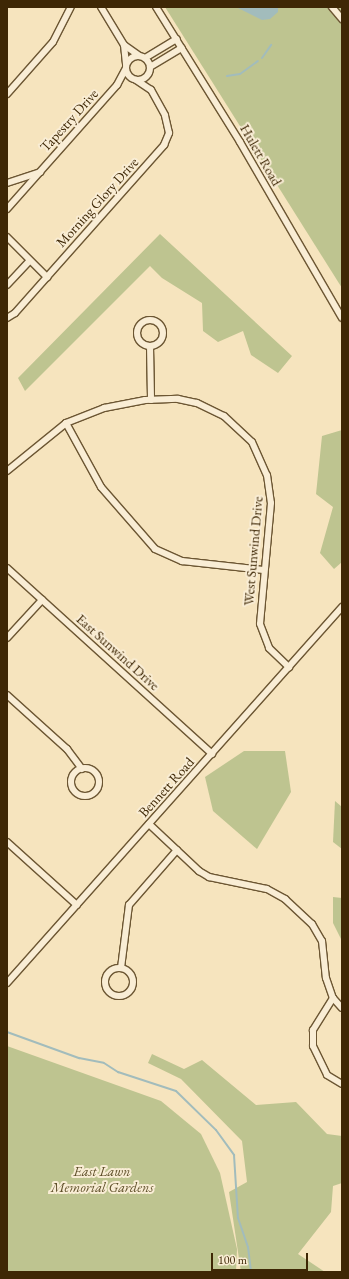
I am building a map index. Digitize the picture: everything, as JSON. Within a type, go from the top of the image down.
[{"type":"street","points":[[7,94],[53,42],[70,9],[76,7]]},
{"type":"street","points":[[101,7],[124,45],[128,75],[135,80]]},
{"type":"street","name":"Hulett Road","points":[[156,7],[182,48],[342,318]]},
{"type":"street","points":[[332,7],[342,19]]},
{"type":"street","name":"Tapestry Drive","points":[[7,209],[117,85],[132,58],[143,57],[176,39]]},
{"type":"street","points":[[124,45],[143,57],[150,67]]},
{"type":"street","points":[[148,75],[150,67],[182,48]]},
{"type":"street","name":"Tapestry Drive","points":[[117,85],[148,75]]},
{"type":"street","name":"Morning Glory Drive","points":[[7,318],[47,277],[164,145],[169,133],[167,121],[151,90],[148,75]]},
{"type":"street","name":"Morning Glory Drive","points":[[135,80],[151,90]]},
{"type":"street","name":"Tapestry Drive","points":[[7,183],[40,172]]},
{"type":"street","points":[[7,237],[29,261],[47,277]]},
{"type":"street","points":[[7,285],[29,261]]},
{"type":"street","points":[[149,320],[158,323],[163,332],[159,342],[150,346],[141,342],[136,333],[140,324],[149,320]]},
{"type":"street","points":[[150,346],[151,400]]},
{"type":"street","name":"West Sunwind Drive","points":[[66,422],[104,408],[151,400],[178,399],[207,406],[232,421],[252,442],[265,467],[271,494],[264,570],[261,630],[269,648],[289,667]]},
{"type":"street","points":[[7,471],[66,422],[101,486],[155,549],[182,560],[264,570]]},
{"type":"street","name":"East Sunwind Drive","points":[[7,568],[212,754]]},
{"type":"street","points":[[7,638],[42,600]]},
{"type":"street","name":"Bennett Road","points":[[7,983],[342,607]]},
{"type":"street","points":[[7,695],[67,749],[82,769],[92,771],[98,779],[96,790],[88,796],[78,794],[72,785],[74,775],[82,769]]},
{"type":"street","points":[[149,824],[177,850],[210,877],[267,889],[285,899],[312,924],[322,940],[326,978],[333,998],[342,1008]]},
{"type":"street","points":[[7,842],[77,905]]},
{"type":"street","points":[[121,968],[129,905],[177,850]]},
{"type":"street","points":[[121,968],[129,972],[133,985],[128,993],[119,997],[110,994],[104,980],[112,969],[121,968]]},
{"type":"street","points":[[333,998],[313,1030],[312,1046],[327,1076],[342,1084]]},
{"type":"green space","points":[[165,7],[342,7],[342,288]]},
{"type":"green space","points":[[160,234],[292,356],[278,373],[251,355],[243,331],[218,342],[203,331],[202,303],[162,278],[150,266],[25,391],[18,378]]},
{"type":"green space","points":[[342,430],[342,562],[334,569],[320,553],[333,507],[316,494],[322,436]]},
{"type":"green space","points":[[244,751],[285,751],[291,792],[257,849],[213,811],[205,777]]},
{"type":"green space","points":[[335,801],[342,807],[342,849],[333,842]]},
{"type":"green space","points":[[333,897],[342,898],[342,941],[333,923]]},
{"type":"green space","name":"East Lawn Memorial Gardens","points":[[7,1046],[161,1101],[201,1134],[220,1173],[237,1249],[236,1272],[7,1272]]},
{"type":"green space","points":[[152,1054],[184,1069],[202,1060],[256,1105],[296,1102],[327,1134],[342,1136],[342,1183],[333,1186],[331,1212],[298,1254],[325,1272],[241,1272],[229,1192],[247,1182],[242,1141],[181,1079],[148,1063]]},
{"type":"water","points":[[236,7],[278,7],[278,12],[270,19],[262,20]]},
{"type":"waterway","points":[[262,58],[271,45]]},
{"type":"waterway","points":[[227,76],[240,74],[258,61]]},
{"type":"waterway","points":[[7,1032],[79,1058],[104,1063],[118,1072],[176,1091],[216,1130],[234,1155],[238,1218],[248,1247],[251,1272]]}]
